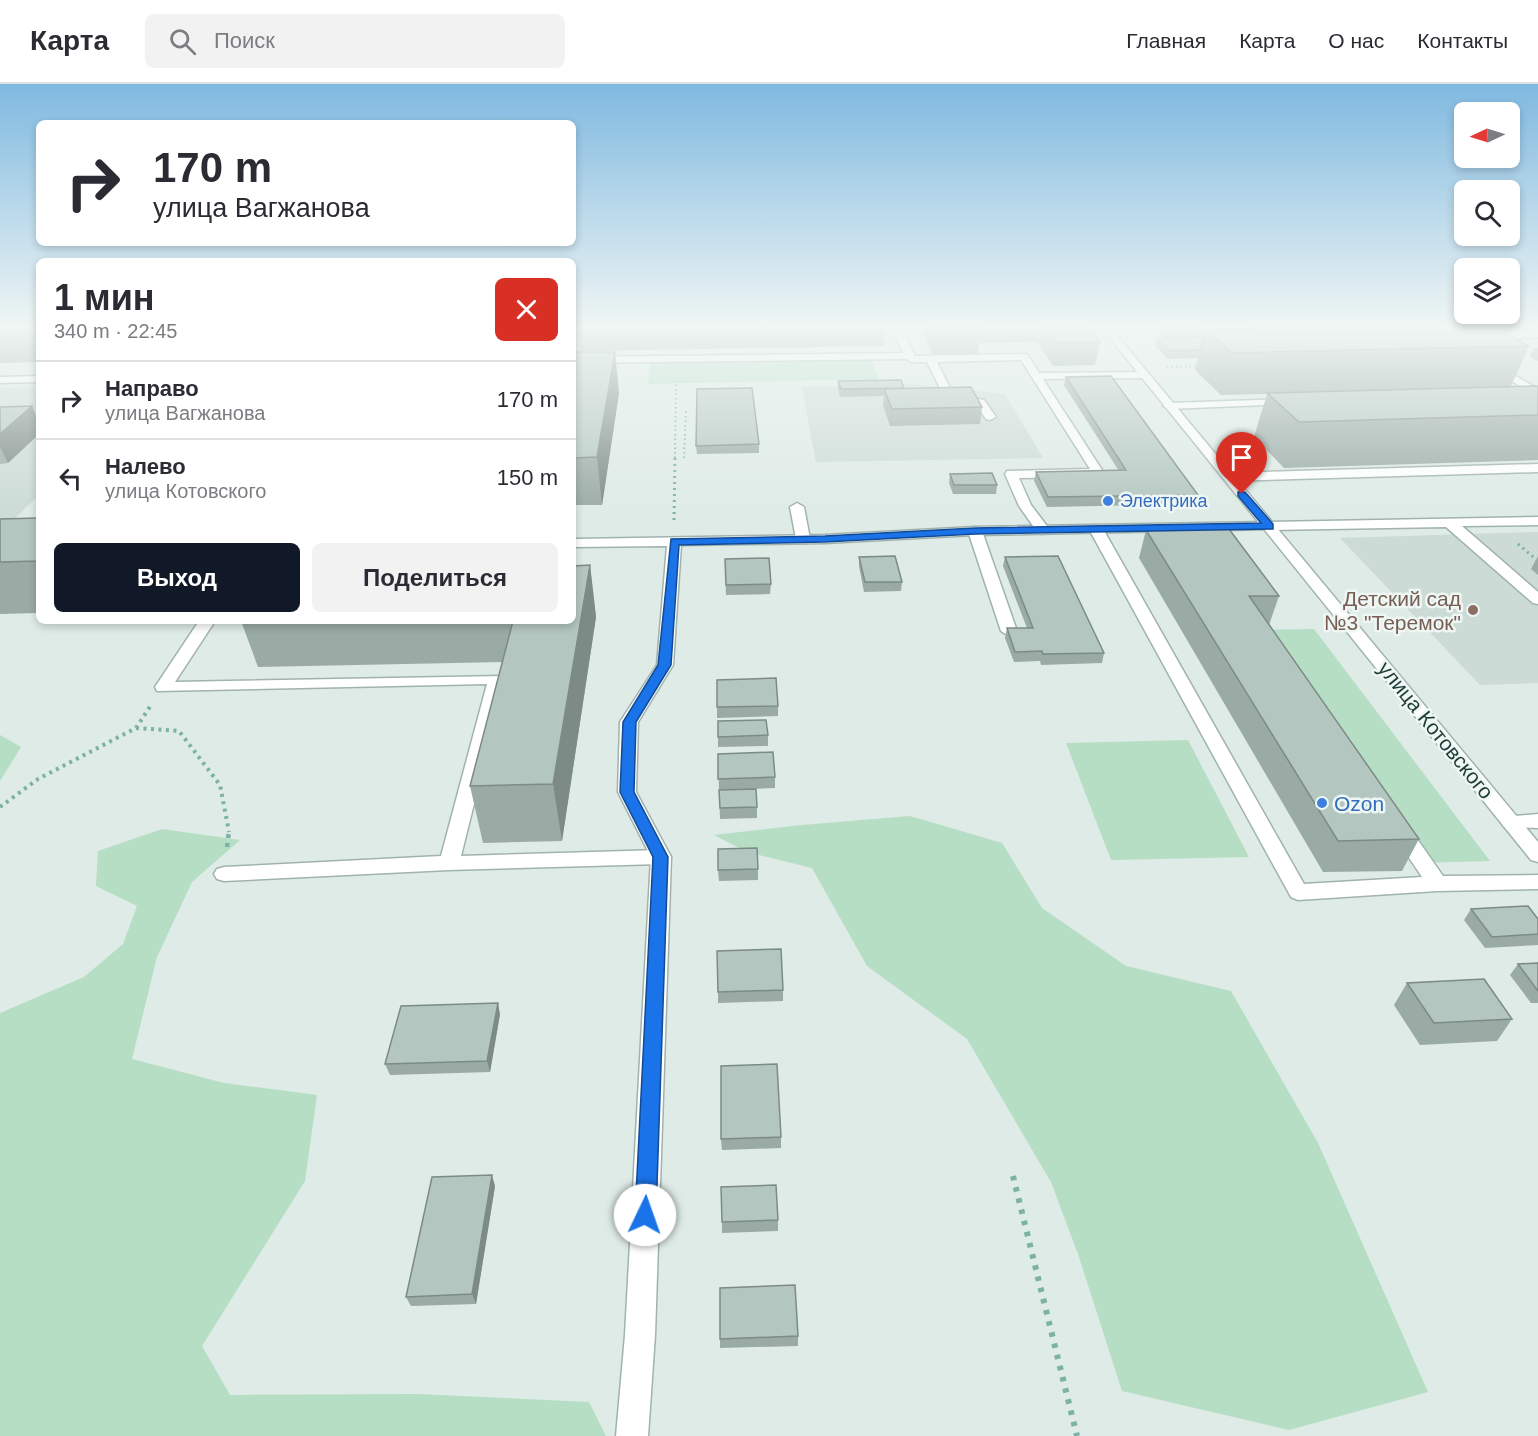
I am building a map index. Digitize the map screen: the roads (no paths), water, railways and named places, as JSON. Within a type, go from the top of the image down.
[{"type":"street","points":[[946,390],[949,396],[980,402],[990,417]]},
{"type":"street","points":[[1043,530],[1025,506],[1011,474],[1098,473],[1045,390]]},
{"type":"street","name":"улица Котовского","points":[[1156,390],[1538,855]]},
{"type":"street","points":[[1514,395],[1538,394]]},
{"type":"street","points":[[1169,406],[1300,402]]},
{"type":"street","points":[[1228,477],[1538,468]]},
{"type":"street","points":[[797,507],[803,539]]},
{"type":"street","points":[[576,543],[803,539],[975,531],[1538,521]]},
{"type":"street","points":[[1451,524],[1538,600]]},
{"type":"street","points":[[1096,530],[1298,892],[1437,884],[1538,882]]},
{"type":"street","points":[[975,531],[1009,631]]},
{"type":"street","points":[[632,1436],[641,1323],[661,857],[627,792],[629,722],[664,665],[674,542]]},
{"type":"street","points":[[205,624],[163,687],[497,679],[449,863]]},
{"type":"street","points":[[1391,817],[1437,884]]},
{"type":"street","points":[[1511,822],[1538,821]]},
{"type":"street","points":[[224,874],[449,863],[661,857]]},
{"type":"place","name":"Электрика","points":[[1108,501]]},
{"type":"place","name":"Детский сад №3 \"Теремок\"","points":[[1473,610]]},
{"type":"place","name":"Ozon","points":[[1322,803]]}]
